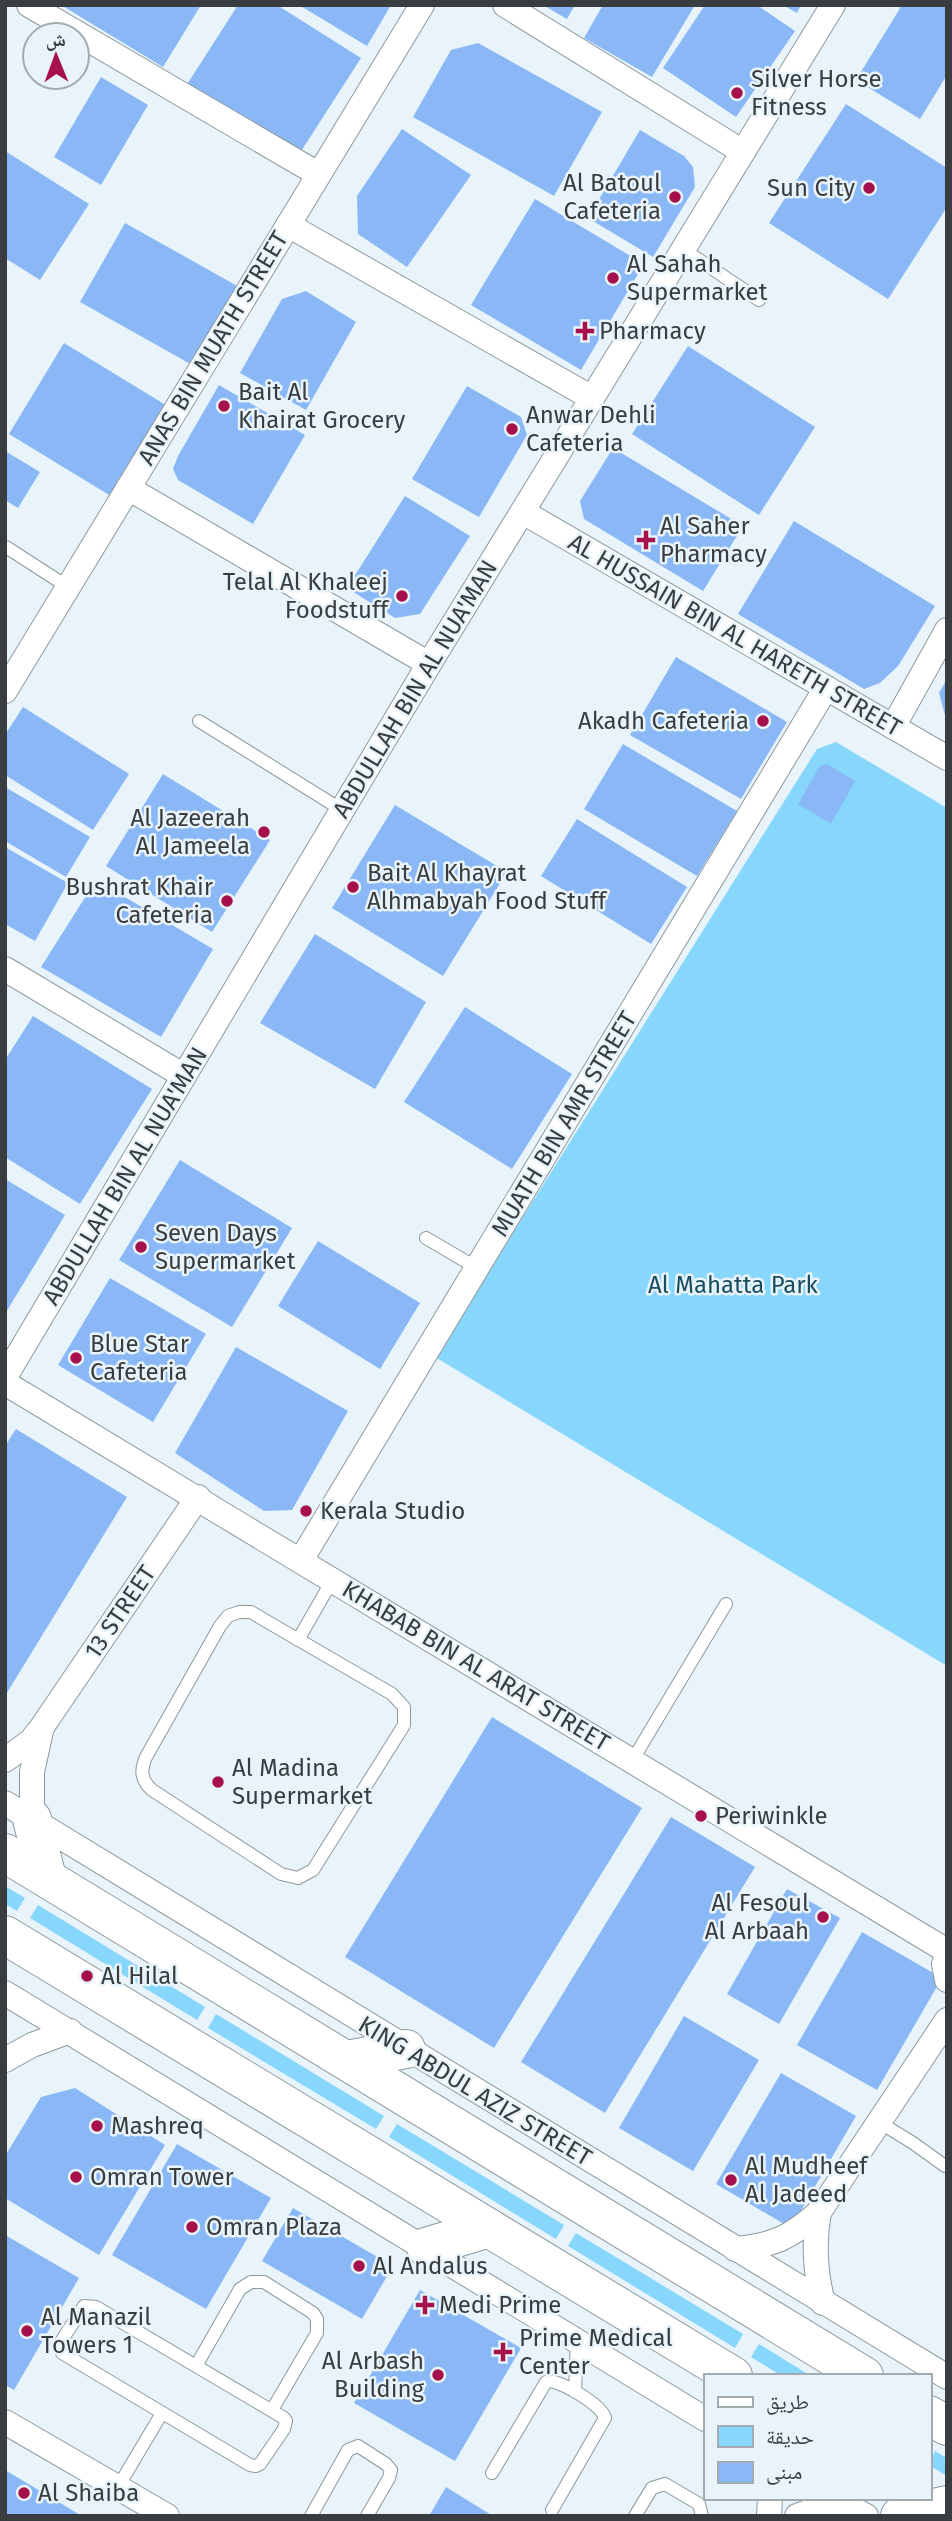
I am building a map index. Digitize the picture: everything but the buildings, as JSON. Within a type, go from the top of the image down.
[{"type":"highway","points":[[18,1811],[47,1878]]},
{"type":"highway","name":"KING ABDUL AZIZ STREET","points":[[5,1853],[861,2374]]},
{"type":"highway","points":[[5,1934],[730,2374]]},
{"type":"highway","points":[[347,2060],[406,2049]]},
{"type":"highway","points":[[426,2247],[489,2228]]},
{"type":"highway","points":[[931,2416],[947,2426]]},
{"type":"highway","points":[[931,2495],[947,2505]]},
{"type":"highway","points":[[900,2516],[947,2505]]},
{"type":"street","points":[[29,5],[318,174]]},
{"type":"street","name":"ANAS BIN MUATH STREET","points":[[5,691],[422,5]]},
{"type":"street","points":[[505,5],[743,152]]},
{"type":"street","name":"ABDULLAH BIN AL NUA'MAN","points":[[5,1380],[429,664],[833,5]]},
{"type":"street","points":[[288,225],[592,398]]},
{"type":"street","points":[[128,488],[429,664]]},
{"type":"street","name":"AL HUSSAIN BIN AL HARETH STREET","points":[[523,512],[947,758]]},
{"type":"street","points":[[893,727],[947,630]]},
{"type":"street","name":"MUATH BIN AMR STREET","points":[[301,1560],[826,688]]},
{"type":"street","points":[[5,969],[184,1076]]},
{"type":"street","name":"KHABAB BIN AL ARAT STREET","points":[[5,1380],[947,1951]]},
{"type":"street","name":"13 STREET","points":[[5,1760],[31,1741],[42,1727],[198,1497]]},
{"type":"street","name":"13 STREET","points":[[18,1811],[32,1772],[42,1727]]},
{"type":"street","name":"KING ABDUL AZIZ STREET","points":[[18,1811],[947,2377]]},
{"type":"street","points":[[947,1957],[944,1964],[947,1980]]},
{"type":"street","points":[[5,1993],[704,2418]]},
{"type":"street","points":[[735,2249],[758,2247],[781,2240],[802,2228],[819,2212],[947,2020]]},
{"type":"street","points":[[5,2060],[32,2045],[70,2031]]},
{"type":"street","points":[[819,2212],[814,2258],[823,2303]]},
{"type":"street","points":[[5,2422],[167,2516]]},
{"type":"street","points":[[797,2516],[836,2500],[866,2516]]},
{"type":"lane","points":[[683,249],[759,300]]},
{"type":"lane","points":[[6,547],[68,587]]},
{"type":"lane","points":[[199,721],[342,810]]},
{"type":"lane","points":[[426,1238],[477,1268]]},
{"type":"lane","points":[[298,1640],[333,1579]]},
{"type":"lane","points":[[632,1761],[726,1604]]},
{"type":"lane","points":[[251,1612],[298,1640],[392,1694],[404,1707],[406,1716],[404,1725],[313,1870],[298,1878],[281,1874],[180,1809],[145,1784],[142,1775],[146,1757],[228,1616],[251,1612]]},
{"type":"lane","points":[[879,2122],[946,2166]]},
{"type":"lane","points":[[196,2366],[240,2289],[251,2282],[264,2283],[313,2313],[318,2326],[317,2333],[272,2410]]},
{"type":"lane","points":[[87,2305],[96,2307],[272,2410],[284,2418],[285,2425],[260,2464],[256,2466],[62,2353],[60,2343],[80,2309],[87,2305]]},
{"type":"lane","points":[[575,2392],[577,2340]]},
{"type":"lane","points":[[492,2473],[546,2382],[554,2380],[601,2408],[605,2418],[552,2510]]},
{"type":"lane","points":[[118,2487],[162,2413]]},
{"type":"lane","points":[[311,2516],[348,2450],[355,2446],[362,2447],[387,2464],[391,2470],[367,2516]]},
{"type":"lane","points":[[635,2516],[652,2488],[665,2484],[699,2504],[702,2516]]},
{"type":"green space","name":"Al Mahatta Park","points":[[836,742],[947,808],[947,1666],[435,1357],[817,749]]},
{"type":"green space","points":[[5,1886],[25,1898],[17,1911],[5,1904]]},
{"type":"green space","points":[[38,1905],[205,2007],[197,2020],[30,1918]]},
{"type":"green space","points":[[216,2014],[384,2116],[376,2129],[208,2028]]},
{"type":"green space","points":[[397,2124],[564,2225],[556,2239],[389,2137]]},
{"type":"green space","points":[[576,2233],[743,2334],[735,2348],[568,2246]]},
{"type":"green space","points":[[759,2344],[808,2374],[779,2374],[751,2357]]},
{"type":"green space","points":[[935,2451],[947,2458],[947,2476],[931,2466]]},
{"type":"place","name":"Silver Horse Fitness","points":[[737,93]]},
{"type":"place","name":"Sun City","points":[[869,188]]},
{"type":"place","name":"Al Batoul Cafeteria","points":[[675,197]]},
{"type":"place","name":"Al Sahah Supermarket","points":[[613,278]]},
{"type":"place","name":"Pharmacy","points":[[585,331]]},
{"type":"place","name":"Bait Al Khairat Grocery","points":[[224,406]]},
{"type":"place","name":"Anwar Dehli Cafeteria","points":[[512,429]]},
{"type":"place","name":"Al Saher Pharmacy","points":[[646,540]]},
{"type":"place","name":"Telal Al Khaleej Foodstuff","points":[[402,596]]},
{"type":"place","name":"Akadh Cafeteria","points":[[763,721]]},
{"type":"place","name":"Al Jazeerah Al Jameela","points":[[264,832]]},
{"type":"place","name":"Bait Al Khayrat Alhmabyah Food Stuff","points":[[353,887]]},
{"type":"place","name":"Bushrat Khair Cafeteria","points":[[227,901]]},
{"type":"place","name":"Seven Days Supermarket","points":[[141,1247]]},
{"type":"place","name":"Blue Star Cafeteria","points":[[76,1358]]},
{"type":"place","name":"Kerala Studio","points":[[306,1511]]},
{"type":"place","name":"Al Madina Supermarket","points":[[218,1782]]},
{"type":"place","name":"Periwinkle","points":[[701,1816]]},
{"type":"place","name":"Al Fesoul Al Arbaah","points":[[823,1917]]},
{"type":"place","name":"Al Hilal","points":[[87,1976]]},
{"type":"place","name":"Mashreq","points":[[97,2126]]},
{"type":"place","name":"Omran Tower","points":[[76,2177]]},
{"type":"place","name":"Al Mudheef Al Jadeed","points":[[731,2180]]},
{"type":"place","name":"Omran Plaza","points":[[192,2227]]},
{"type":"place","name":"Al Andalus","points":[[359,2266]]},
{"type":"place","name":"Medi Prime","points":[[425,2305]]},
{"type":"place","name":"Al Manazil Towers 1","points":[[27,2331]]},
{"type":"place","name":"Prime Medical Center","points":[[503,2352]]},
{"type":"place","name":"Al Arbash Building","points":[[438,2375]]},
{"type":"place","name":"Al Shaiba","points":[[24,2493]]}]
